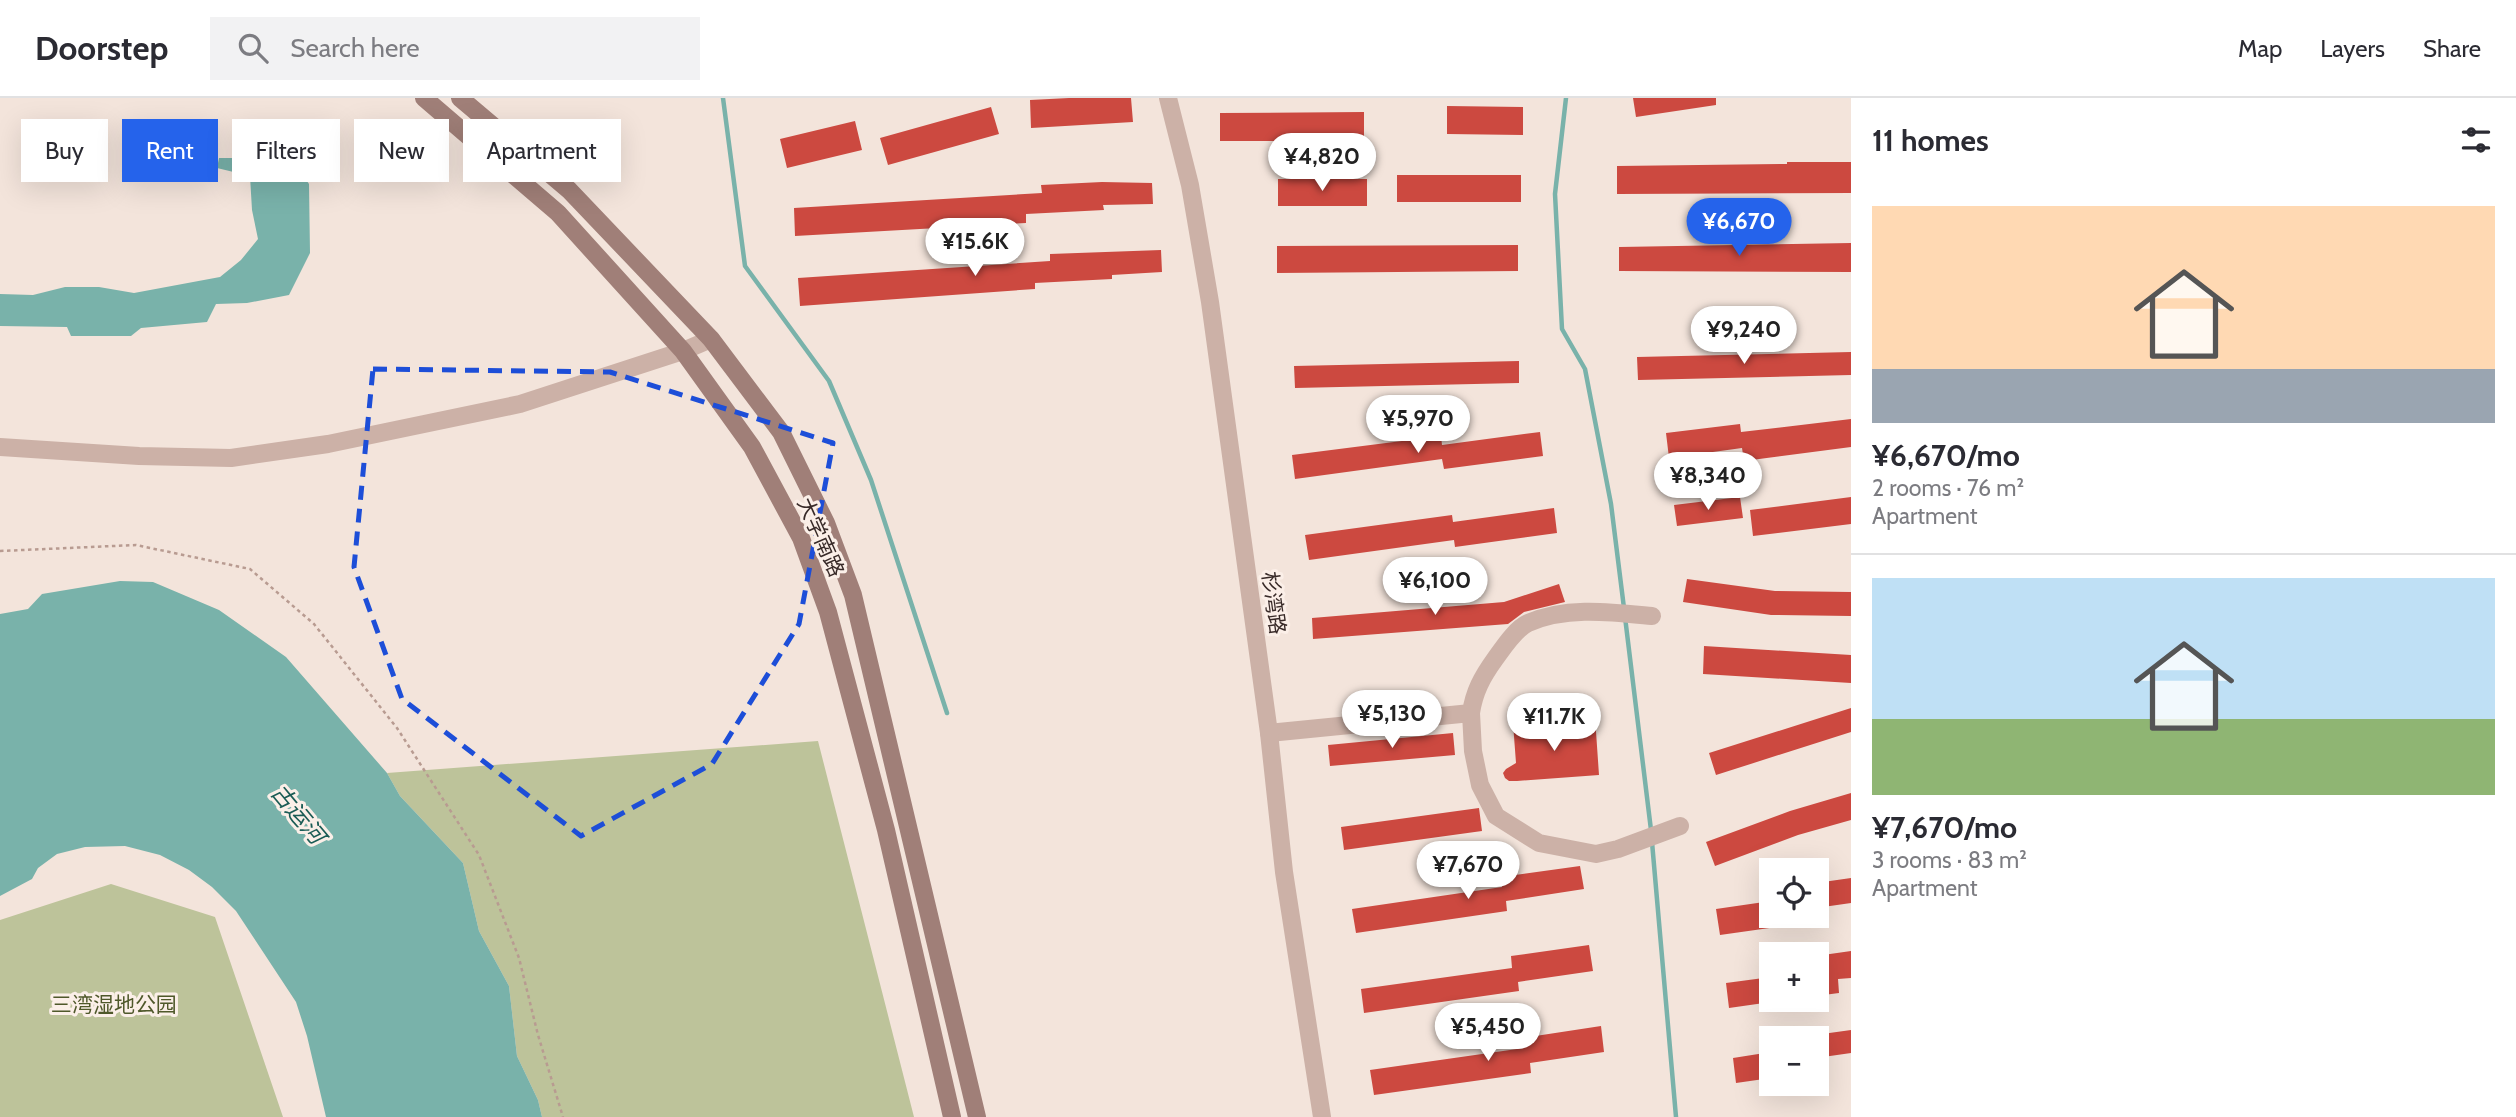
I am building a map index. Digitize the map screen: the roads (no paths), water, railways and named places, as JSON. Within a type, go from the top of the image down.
[{"type":"main road","name":"大学南路","points":[[424,98],[558,213],[683,351],[752,447],[801,538],[828,612],[886,830],[952,1117]]},
{"type":"main road","name":"大学南路","points":[[460,98],[569,190],[711,339],[781,432],[826,523],[853,595],[977,1117]]},
{"type":"street","name":"杉湾路","points":[[1167,98],[1190,185],[1210,302],[1269,733],[1284,872],[1322,1117]]},
{"type":"street","points":[[0,447],[139,456],[231,458],[328,444],[520,404],[683,351],[711,339]]},
{"type":"street","points":[[1651,616],[1592,611],[1562,614],[1526,624],[1503,648],[1474,694],[1471,713],[1473,751],[1480,785],[1496,816],[1539,843],[1596,854],[1618,849],[1680,826]]},
{"type":"street","points":[[1269,733],[1471,713]]},
{"type":"water","points":[[219,158],[232,158],[232,172],[218,168]]},
{"type":"water","points":[[250,182],[309,184],[310,253],[289,295],[247,303],[216,304],[207,322],[141,328],[131,336],[71,336],[67,327],[0,326],[0,294],[33,295],[65,287],[99,287],[134,293],[220,277],[241,260],[258,239]]},
{"type":"water","name":"古运河","points":[[120,581],[153,582],[219,610],[286,657],[387,773],[400,796],[463,863],[479,931],[509,986],[517,1056],[538,1100],[542,1117],[326,1117],[296,1002],[236,911],[212,887],[189,870],[160,855],[125,846],[85,847],[57,854],[38,868],[32,879],[0,896],[0,614],[28,609],[42,594]]},
{"type":"waterway","points":[[723,98],[745,266],[829,381],[871,480],[947,713]]},
{"type":"waterway","points":[[1566,98],[1555,194],[1562,329],[1585,369],[1611,504],[1624,608]]},
{"type":"waterway","points":[[1625,617],[1651,830]]},
{"type":"waterway","points":[[1652,842],[1676,1117]]},
{"type":"park label","name":"三湾湿地公园","points":[[114,1004]]}]
